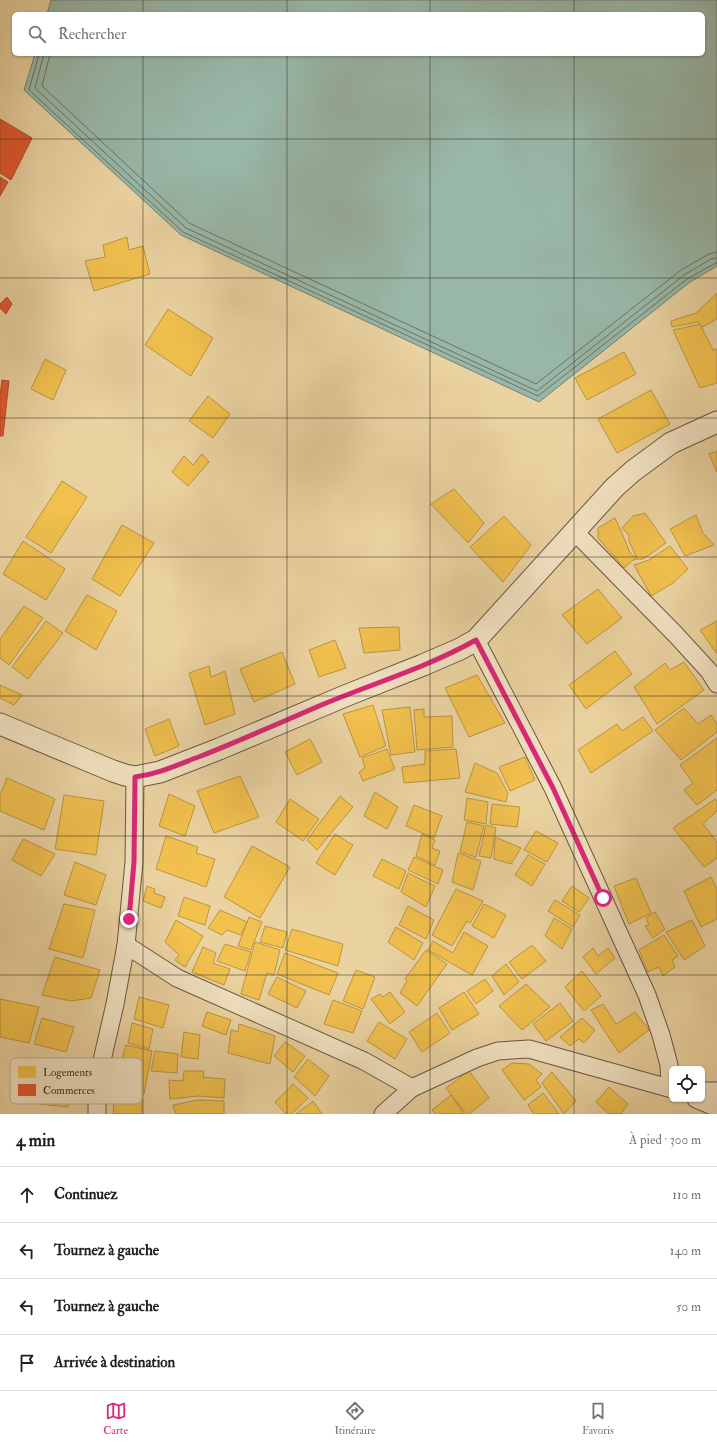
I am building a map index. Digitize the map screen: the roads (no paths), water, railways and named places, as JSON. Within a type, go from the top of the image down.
[{"type":"street","points":[[0,724],[113,771],[135,777],[160,772],[219,749],[460,649],[476,640],[615,487],[633,471],[671,443],[717,422]]},
{"type":"street","points":[[575,532],[676,635],[709,671],[717,684]]},
{"type":"street","points":[[476,640],[553,788],[646,995],[661,1035],[669,1066]]},
{"type":"street","points":[[103,1058],[115,1004],[126,945],[134,862],[135,777]]},
{"type":"street","points":[[126,945],[177,978],[364,1061],[412,1088]]},
{"type":"street","points":[[383,1114],[412,1088],[477,1058],[498,1051],[529,1049],[669,1088]]},
{"type":"street","points":[[705,1091],[717,1091]]},
{"type":"street","points":[[703,1102],[717,1108]]},
{"type":"street","points":[[97,1104],[97,1114]]},
{"type":"water","points":[[51,0],[717,0],[717,266],[690,282],[539,402],[181,235],[24,90],[34,56],[705,56],[705,12],[48,12]]}]
